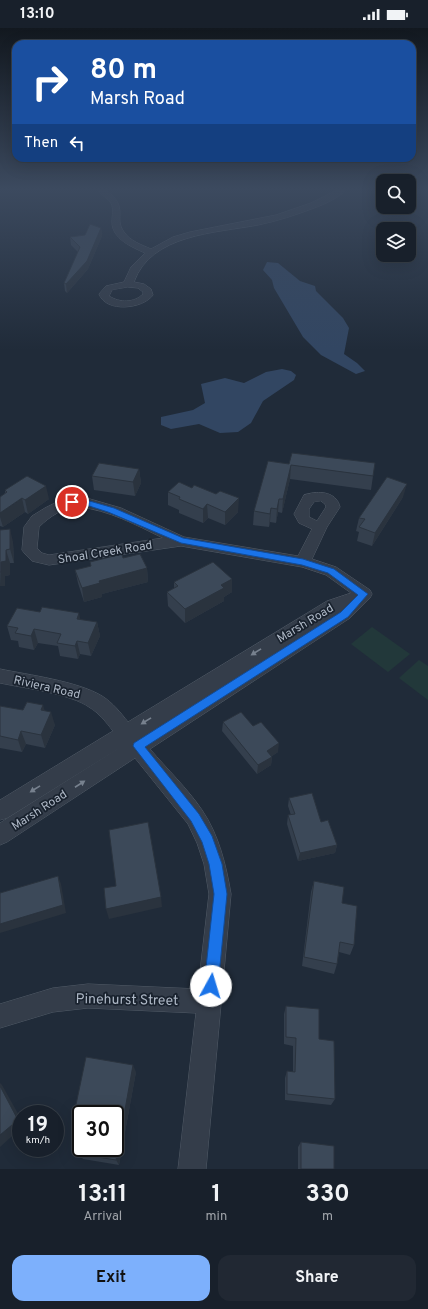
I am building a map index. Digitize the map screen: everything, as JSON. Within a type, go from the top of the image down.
[{"type":"street","points":[[133,243],[150,252]]},
{"type":"street","points":[[128,284],[134,269],[150,252],[169,243]]},
{"type":"street","name":"Shoal Creek Road","points":[[181,541],[49,560],[37,558],[30,550],[30,528],[33,523],[58,506],[72,502],[86,503],[111,510],[181,541],[303,562],[331,571],[364,594]]},
{"type":"street","points":[[303,562],[320,528]]},
{"type":"street","name":"Marsh Road","points":[[0,811],[133,739],[344,614],[364,594]]},
{"type":"street","name":"Riviera Road","points":[[0,676],[78,693],[95,701],[107,710],[133,739],[195,817],[207,840],[216,864],[220,894],[192,1169]]},
{"type":"street","name":"Marsh Road","points":[[0,835],[133,739]]},
{"type":"street","name":"Pinehurst Street","points":[[0,1016],[53,1000],[88,996],[209,1002]]},
{"type":"green space","points":[[372,627],[410,654],[388,672],[351,644]]},
{"type":"green space","points":[[419,660],[428,666],[428,700],[399,678]]},
{"type":"water","points":[[267,262],[278,263],[300,281],[315,286],[316,291],[343,318],[349,328],[344,354],[365,371],[356,374],[321,355],[303,337],[274,288],[272,280],[263,270]]},
{"type":"water","points":[[282,369],[291,371],[296,375],[294,380],[263,401],[251,423],[238,432],[220,433],[199,424],[171,429],[161,425],[161,417],[193,410],[205,403],[201,384],[225,378],[244,383],[266,372]]},
{"type":"building","points":[[76,243],[95,243],[87,261],[66,284],[64,283],[80,247]]},
{"type":"building","points":[[292,453],[375,463],[373,476],[291,465],[283,499],[279,499],[277,509],[271,508],[270,514],[254,511],[268,461],[289,464]]},
{"type":"building","points":[[99,463],[139,469],[133,482],[92,476]]},
{"type":"building","points":[[27,476],[46,486],[25,500],[22,498],[0,513],[0,497],[7,492],[5,490]]},
{"type":"building","points":[[387,477],[407,484],[375,533],[359,527],[365,519],[359,518]]},
{"type":"building","points":[[179,482],[192,488],[194,485],[216,494],[220,491],[239,498],[225,512],[207,504],[203,509],[179,499],[180,497],[168,492]]},
{"type":"building","points":[[10,529],[10,549],[6,550],[6,561],[1,562],[0,572],[0,530]]},
{"type":"building","points":[[122,554],[123,558],[140,554],[147,568],[99,581],[100,583],[82,588],[75,570],[91,566],[90,562]]},
{"type":"building","points":[[213,562],[232,579],[221,585],[224,588],[185,609],[167,592],[178,586],[174,582]]},
{"type":"building","points":[[42,607],[79,613],[77,619],[97,622],[88,643],[77,641],[75,646],[57,643],[61,634],[34,629],[31,636],[15,633],[18,628],[7,626],[17,608],[40,612]]},
{"type":"building","points":[[27,702],[43,705],[41,710],[51,712],[41,735],[21,731],[18,740],[0,736],[0,706],[23,710]]},
{"type":"building","points":[[241,712],[253,726],[261,722],[279,743],[267,751],[272,757],[258,765],[223,722]]},
{"type":"building","points":[[312,793],[321,822],[328,820],[337,845],[300,853],[288,815],[295,814],[289,798]]},
{"type":"building","points":[[148,822],[161,897],[106,909],[104,888],[116,886],[109,830]]},
{"type":"building","points":[[58,876],[63,905],[0,924],[0,893]]},
{"type":"building","points":[[314,881],[344,887],[342,903],[357,906],[354,945],[340,942],[337,964],[304,957]]},
{"type":"building","points":[[286,1006],[319,1009],[319,1039],[334,1041],[335,1099],[287,1094],[287,1071],[295,1072],[296,1038],[286,1037]]},
{"type":"building","points":[[86,1057],[133,1065],[124,1115],[124,1105],[76,1105]]},
{"type":"building","points":[[0,1086],[12,1109],[12,1125],[0,1135]]},
{"type":"building","points":[[301,1142],[334,1146],[334,1169],[301,1169]]},
{"type":"building","points":[[98,1157],[117,1157],[116,1160]]},
{"type":"route","points":[[72,502],[86,503],[111,510],[181,541],[303,562],[331,571],[364,594],[344,614],[138,746],[195,817],[207,840],[216,864],[220,894],[211,986]]}]
